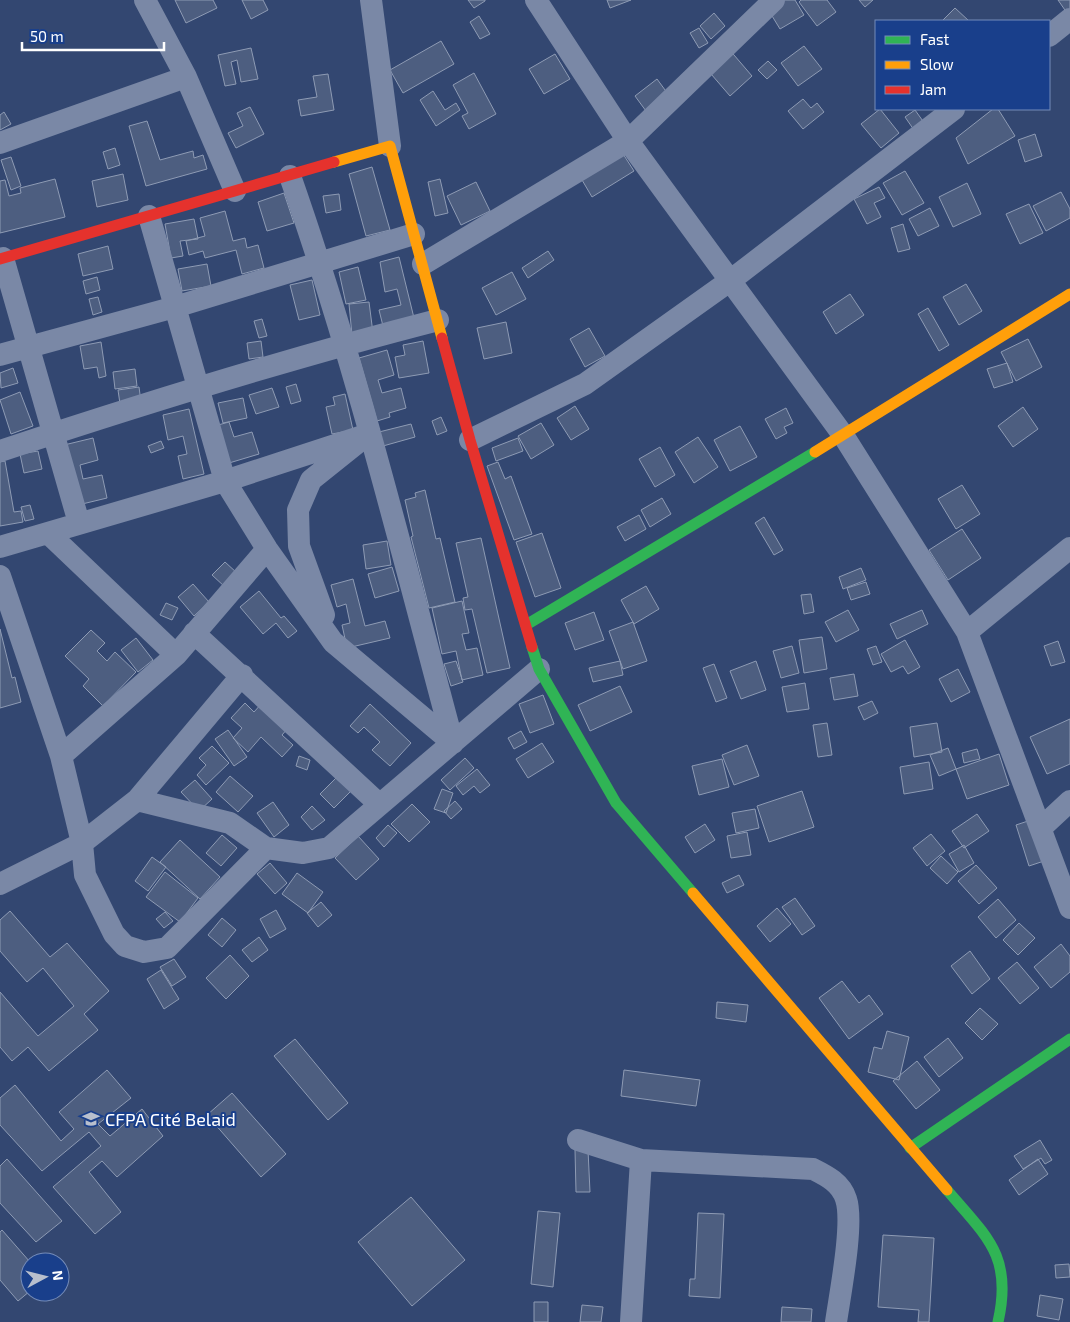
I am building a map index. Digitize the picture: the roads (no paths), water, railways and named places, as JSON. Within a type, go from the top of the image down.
[{"type":"street","points":[[145,0],[186,78],[235,192]]},
{"type":"street","points":[[371,0],[390,146],[470,440],[539,669],[616,804],[988,1238],[1002,1263],[1004,1280],[998,1322]]},
{"type":"street","points":[[536,0],[628,141],[843,436],[967,632],[1070,908]]},
{"type":"street","points":[[423,264],[628,141],[774,0]]},
{"type":"street","points":[[1050,35],[1070,19]]},
{"type":"street","points":[[0,142],[186,78]]},
{"type":"street","points":[[470,440],[585,384],[731,280],[953,110]]},
{"type":"street","points":[[79,523],[1,259],[390,146]]},
{"type":"street","points":[[290,176],[321,264],[345,344],[454,743]]},
{"type":"street","points":[[149,216],[225,481],[267,549],[333,642],[454,743]]},
{"type":"street","points":[[0,355],[175,307],[321,264],[414,234]]},
{"type":"street","points":[[526,625],[843,436],[1070,294]]},
{"type":"street","points":[[0,451],[197,387],[345,344],[438,320]]},
{"type":"street","points":[[0,547],[225,481],[369,434]]},
{"type":"street","points":[[333,642],[299,546],[298,510],[311,480],[369,434]]},
{"type":"street","points":[[48,533],[176,655]]},
{"type":"street","points":[[967,632],[1070,548]]},
{"type":"street","points":[[61,756],[176,655],[267,549]]},
{"type":"street","points":[[0,576],[61,756],[82,843],[85,875],[114,934],[125,946],[144,952],[167,948],[266,848]]},
{"type":"street","points":[[194,633],[242,675],[379,804]]},
{"type":"street","points":[[137,800],[230,823],[266,848],[303,853],[329,848],[539,669]]},
{"type":"street","points":[[1,881],[82,843],[137,800],[242,675]]},
{"type":"street","points":[[1041,828],[1070,801]]},
{"type":"street","points":[[910,1148],[1070,1040]]},
{"type":"street","points":[[578,1140],[641,1160],[813,1169],[833,1179],[846,1198],[850,1217],[836,1322]]},
{"type":"street","points":[[631,1322],[641,1160]]},
{"type":"place","name":"CFPA Cité Belaid","points":[[91,1119]]}]
